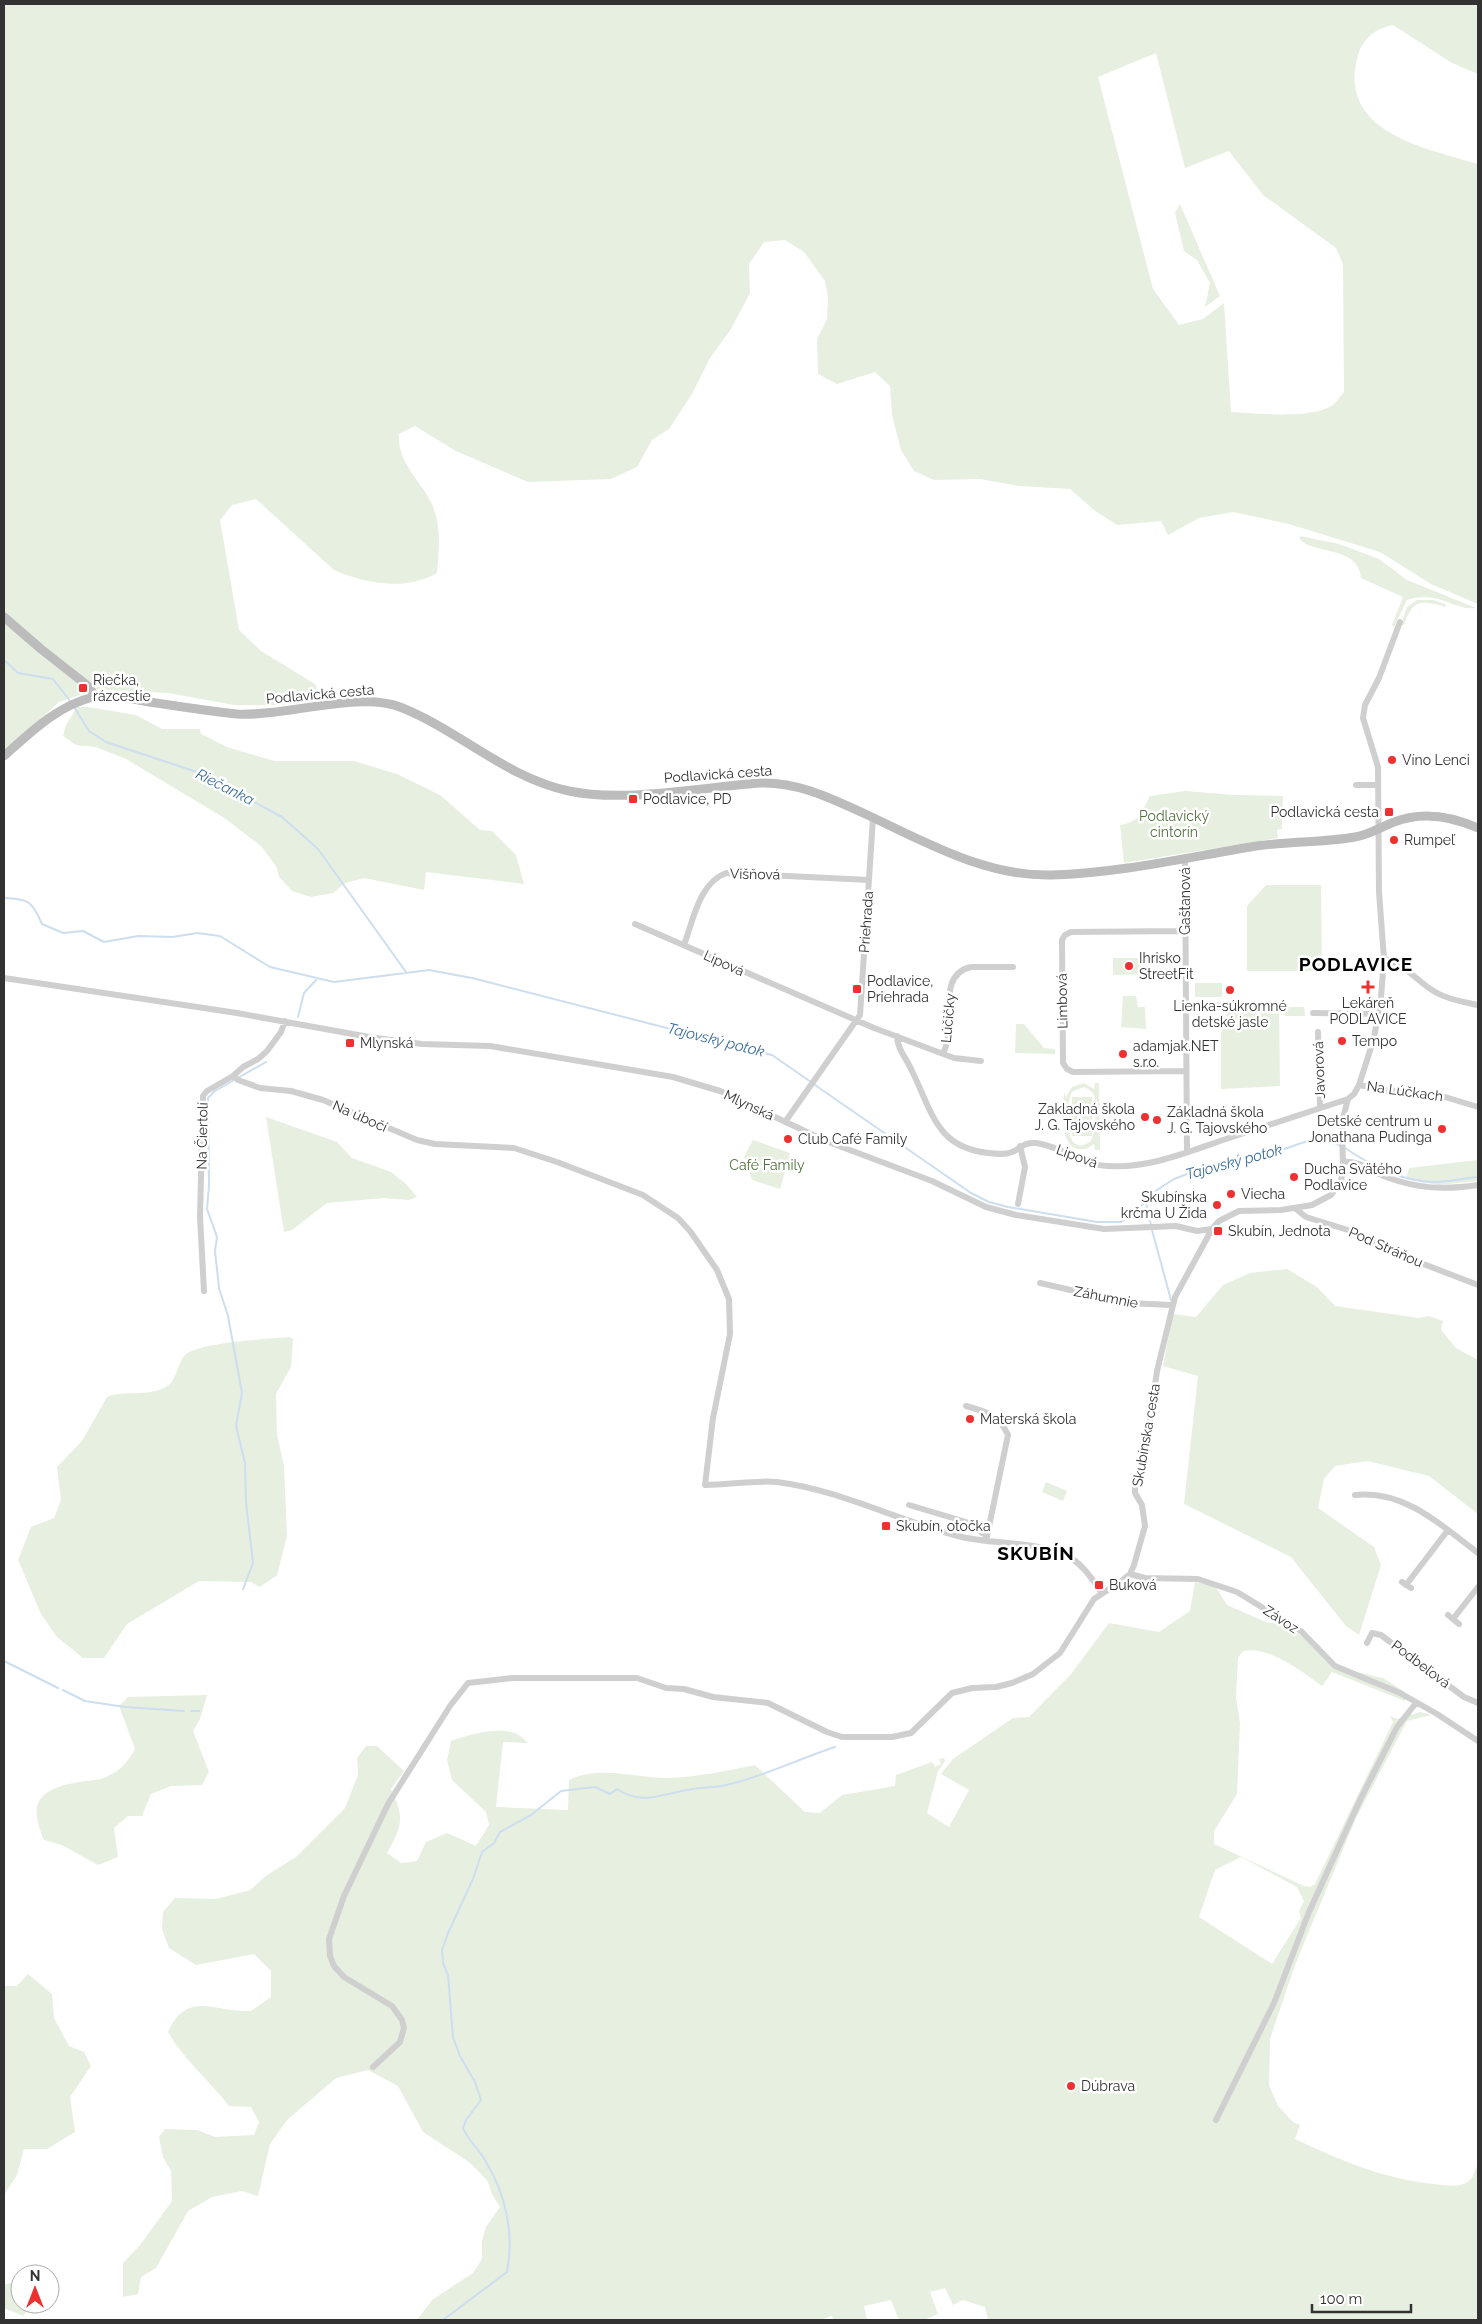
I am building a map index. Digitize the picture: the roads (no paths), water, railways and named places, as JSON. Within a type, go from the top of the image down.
[{"type":"main road","points":[[4,617],[88,686],[95,696]]},
{"type":"main road","name":"Podlavická cesta","points":[[4,756],[42,722],[65,707],[95,696],[123,697],[238,714],[370,702],[398,706],[430,720],[509,768],[531,779],[569,791],[600,795],[774,783],[812,791],[981,866],[1013,874],[1085,874],[1185,860],[1262,846],[1358,837],[1402,819],[1423,816],[1446,817],[1478,828]]},
{"type":"street","points":[[1348,1099],[1360,1085],[1374,1038],[1384,959],[1379,892],[1377,762],[1362,718],[1365,705],[1381,673],[1400,622]]},
{"type":"street","points":[[1356,785],[1378,785]]},
{"type":"street","name":"Priehrada","points":[[785,1122],[809,1085],[860,1015],[873,818]]},
{"type":"street","name":"Gaštanová","points":[[1185,860],[1187,1152]]},
{"type":"street","name":"Višňová","points":[[684,944],[702,896],[712,882],[726,873],[869,880]]},
{"type":"street","name":"Lipová","points":[[635,924],[684,944],[728,966],[943,1053]]},
{"type":"street","name":"Limbová","points":[[1184,931],[1071,932],[1065,935],[1062,940],[1063,1063],[1067,1069],[1073,1072],[1186,1071]]},
{"type":"street","points":[[1384,959],[1398,965],[1436,993],[1478,1005]]},
{"type":"street","name":"Lúčičky","points":[[981,1061],[960,1059],[943,1053],[949,1039],[950,986],[959,972],[971,967],[1013,967]]},
{"type":"street","name":"Mlynská","points":[[4,978],[285,1021],[404,1042],[496,1047],[673,1077],[720,1091],[850,1152],[932,1181],[986,1207],[1016,1215],[1104,1229],[1176,1226],[1197,1230],[1212,1229]]},
{"type":"street","points":[[1185,1006],[1264,1004]]},
{"type":"street","points":[[1313,1013],[1378,1014]]},
{"type":"street","name":"Na Čiertolí","points":[[204,1291],[200,1216],[202,1101],[207,1091],[235,1078],[238,1071],[267,1050],[281,1032],[285,1021]]},
{"type":"street","name":"Javorová","points":[[1318,1032],[1320,1108]]},
{"type":"street","name":"Lipová","points":[[897,1036],[900,1049],[939,1128],[952,1141],[967,1149],[987,1153],[1007,1154],[1020,1146],[1030,1143],[1047,1145],[1090,1162],[1106,1166],[1157,1161],[1348,1099]]},
{"type":"street","name":"Na úbočí","points":[[235,1078],[260,1088],[291,1091],[324,1100],[417,1140],[435,1144],[514,1148],[643,1195],[678,1218],[690,1231],[717,1270],[729,1299],[731,1318],[727,1351],[707,1461],[705,1485],[764,1482],[789,1484],[837,1497],[963,1538],[987,1538]]},
{"type":"street","name":"Na Lúčkach","points":[[1360,1085],[1386,1090],[1435,1094],[1478,1107]]},
{"type":"street","name":"Skubínska cesta","points":[[1130,1574],[1137,1558],[1145,1526],[1144,1510],[1136,1493],[1135,1484],[1146,1438],[1157,1370],[1172,1305],[1180,1285],[1212,1229],[1219,1221],[1239,1211],[1296,1209],[1312,1205],[1331,1195],[1341,1181],[1343,1162],[1342,1122],[1348,1099]]},
{"type":"street","points":[[1018,1204],[1025,1168],[1020,1146]]},
{"type":"street","points":[[1343,1162],[1354,1162],[1387,1178],[1425,1188],[1450,1189],[1478,1184]]},
{"type":"street","name":"Pod Stráňou","points":[[1296,1209],[1306,1217],[1351,1231],[1400,1255],[1478,1285]]},
{"type":"street","name":"Záhumnie","points":[[1040,1283],[1127,1303],[1172,1305]]},
{"type":"street","points":[[966,1406],[992,1414],[1005,1428],[1008,1435],[987,1538]]},
{"type":"street","points":[[1355,1495],[1374,1494],[1406,1502],[1478,1553]]},
{"type":"street","points":[[909,1505],[966,1522],[987,1538],[1067,1555],[1088,1573],[1102,1593]]},
{"type":"street","points":[[1406,1585],[1448,1530]]},
{"type":"street","points":[[373,2067],[400,2042],[404,2028],[402,2020],[392,2006],[344,1977],[334,1966],[330,1956],[329,1939],[344,1896],[388,1804],[462,1689],[468,1683],[497,1679],[623,1677],[649,1680],[666,1688],[724,1698],[768,1702],[827,1732],[842,1737],[902,1737],[918,1728],[939,1704],[952,1693],[972,1688],[1005,1686],[1028,1677],[1052,1661],[1064,1648],[1089,1606],[1102,1593],[1130,1574]]},
{"type":"street","name":"Závoz","points":[[1130,1574],[1145,1578],[1198,1579],[1227,1587],[1249,1598],[1301,1631],[1335,1666],[1385,1686],[1437,1714],[1478,1741]]},
{"type":"street","points":[[1454,1619],[1478,1587]]},
{"type":"street","name":"Podbeľová","points":[[1366,1643],[1370,1635],[1376,1634],[1381,1636],[1464,1697],[1478,1704]]},
{"type":"street","points":[[1216,2120],[1274,2003],[1308,1914],[1360,1800],[1397,1727],[1416,1703]]},
{"type":"waterway","name":"Riečanka","points":[[4,660],[18,673],[53,679],[70,701]]},
{"type":"waterway","name":"Riečanka","points":[[74,707],[89,731],[106,742],[200,773],[282,817],[318,849],[406,972]]},
{"type":"waterway","name":"Riečanka","points":[[4,898],[19,899],[29,903],[42,924],[63,933],[83,931],[104,942],[138,936],[173,937],[197,933],[220,936],[270,967],[334,982],[429,970],[472,978],[772,1055],[811,1082]]},
{"type":"waterway","points":[[298,1017],[304,993],[316,980]]},
{"type":"waterway","points":[[243,1589],[253,1563],[246,1502],[245,1463],[236,1426],[242,1393],[228,1316],[219,1288],[215,1251],[217,1237],[207,1209],[209,1186],[208,1098],[215,1091],[266,1062]]},
{"type":"waterway","name":"Tajovský potok","points":[[815,1085],[971,1193],[989,1202],[1097,1222],[1121,1222],[1136,1211],[1157,1190],[1174,1179],[1200,1169],[1273,1153],[1313,1139],[1324,1138],[1341,1146]]},
{"type":"waterway","name":"Tajovský potok","points":[[1345,1148],[1377,1167],[1411,1179],[1441,1182],[1478,1177]]},
{"type":"waterway","points":[[1146,1203],[1151,1225]]},
{"type":"waterway","points":[[1152,1230],[1171,1300]]},
{"type":"waterway","points":[[4,1661],[58,1688]]},
{"type":"waterway","points":[[63,1690],[85,1701],[125,1707],[184,1711]]},
{"type":"waterway","points":[[191,1711],[199,1711]]},
{"type":"waterway","points":[[443,2320],[507,2272],[509,2257],[509,2228],[503,2200],[485,2160],[463,2128],[466,2120],[481,2100],[475,2082],[460,2056],[453,2037],[448,1975],[443,1963],[442,1950],[473,1879],[482,1852],[494,1843],[500,1832],[531,1815],[561,1791],[595,1787],[610,1794],[617,1789],[626,1794],[644,1798],[692,1789],[721,1786],[767,1773],[835,1747]]},
{"type":"place","name":"Riečka, rázcestie","points":[[83,688]]},
{"type":"place","name":"Víno Lenci","points":[[1392,760]]},
{"type":"place","name":"Podlavice, PD","points":[[633,799]]},
{"type":"place","name":"Podlavická cesta","points":[[1389,812]]},
{"type":"place","name":"Rumpeľ","points":[[1394,840]]},
{"type":"place","name":"Ihrisko StreetFit","points":[[1129,966]]},
{"type":"place","name":"Lekáreň PODLAVICE","points":[[1368,987]]},
{"type":"place","name":"Podlavice, Priehrada","points":[[857,989]]},
{"type":"place","name":"Lienka-súkromné detské jasle","points":[[1230,990]]},
{"type":"place","name":"Tempo","points":[[1342,1041]]},
{"type":"place","name":"Mlynská","points":[[350,1043]]},
{"type":"place","name":"adamjak.NET s.r.o.","points":[[1123,1054]]},
{"type":"place","name":"Zakladná škola J. G. Tajovského","points":[[1145,1117]]},
{"type":"place","name":"Základná škola J. G. Tajovského","points":[[1157,1120]]},
{"type":"place","name":"Detské centrum u Jonathana Pudinga","points":[[1442,1129]]},
{"type":"place","name":"Club Café Family","points":[[788,1139]]},
{"type":"place","name":"Ducha Svätého Podlavice","points":[[1294,1177]]},
{"type":"place","name":"Viecha","points":[[1231,1194]]},
{"type":"place","name":"Skubínska krčma U Žida","points":[[1217,1205]]},
{"type":"place","name":"Skubín, Jednota","points":[[1218,1231]]},
{"type":"place","name":"Materská škola","points":[[970,1419]]},
{"type":"place","name":"Skubín, otočka","points":[[886,1526]]},
{"type":"place","name":"Buková","points":[[1099,1585]]},
{"type":"place","name":"Dúbrava","points":[[1071,2086]]},
{"type":"district","name":"PODLAVICE","points":[[1356,964]]},
{"type":"district","name":"SKUBÍN","points":[[1036,1553]]},
{"type":"park label","name":"Podlavický cintorín","points":[[1174,824]]},
{"type":"park label","name":"Café Family","points":[[767,1165]]}]
